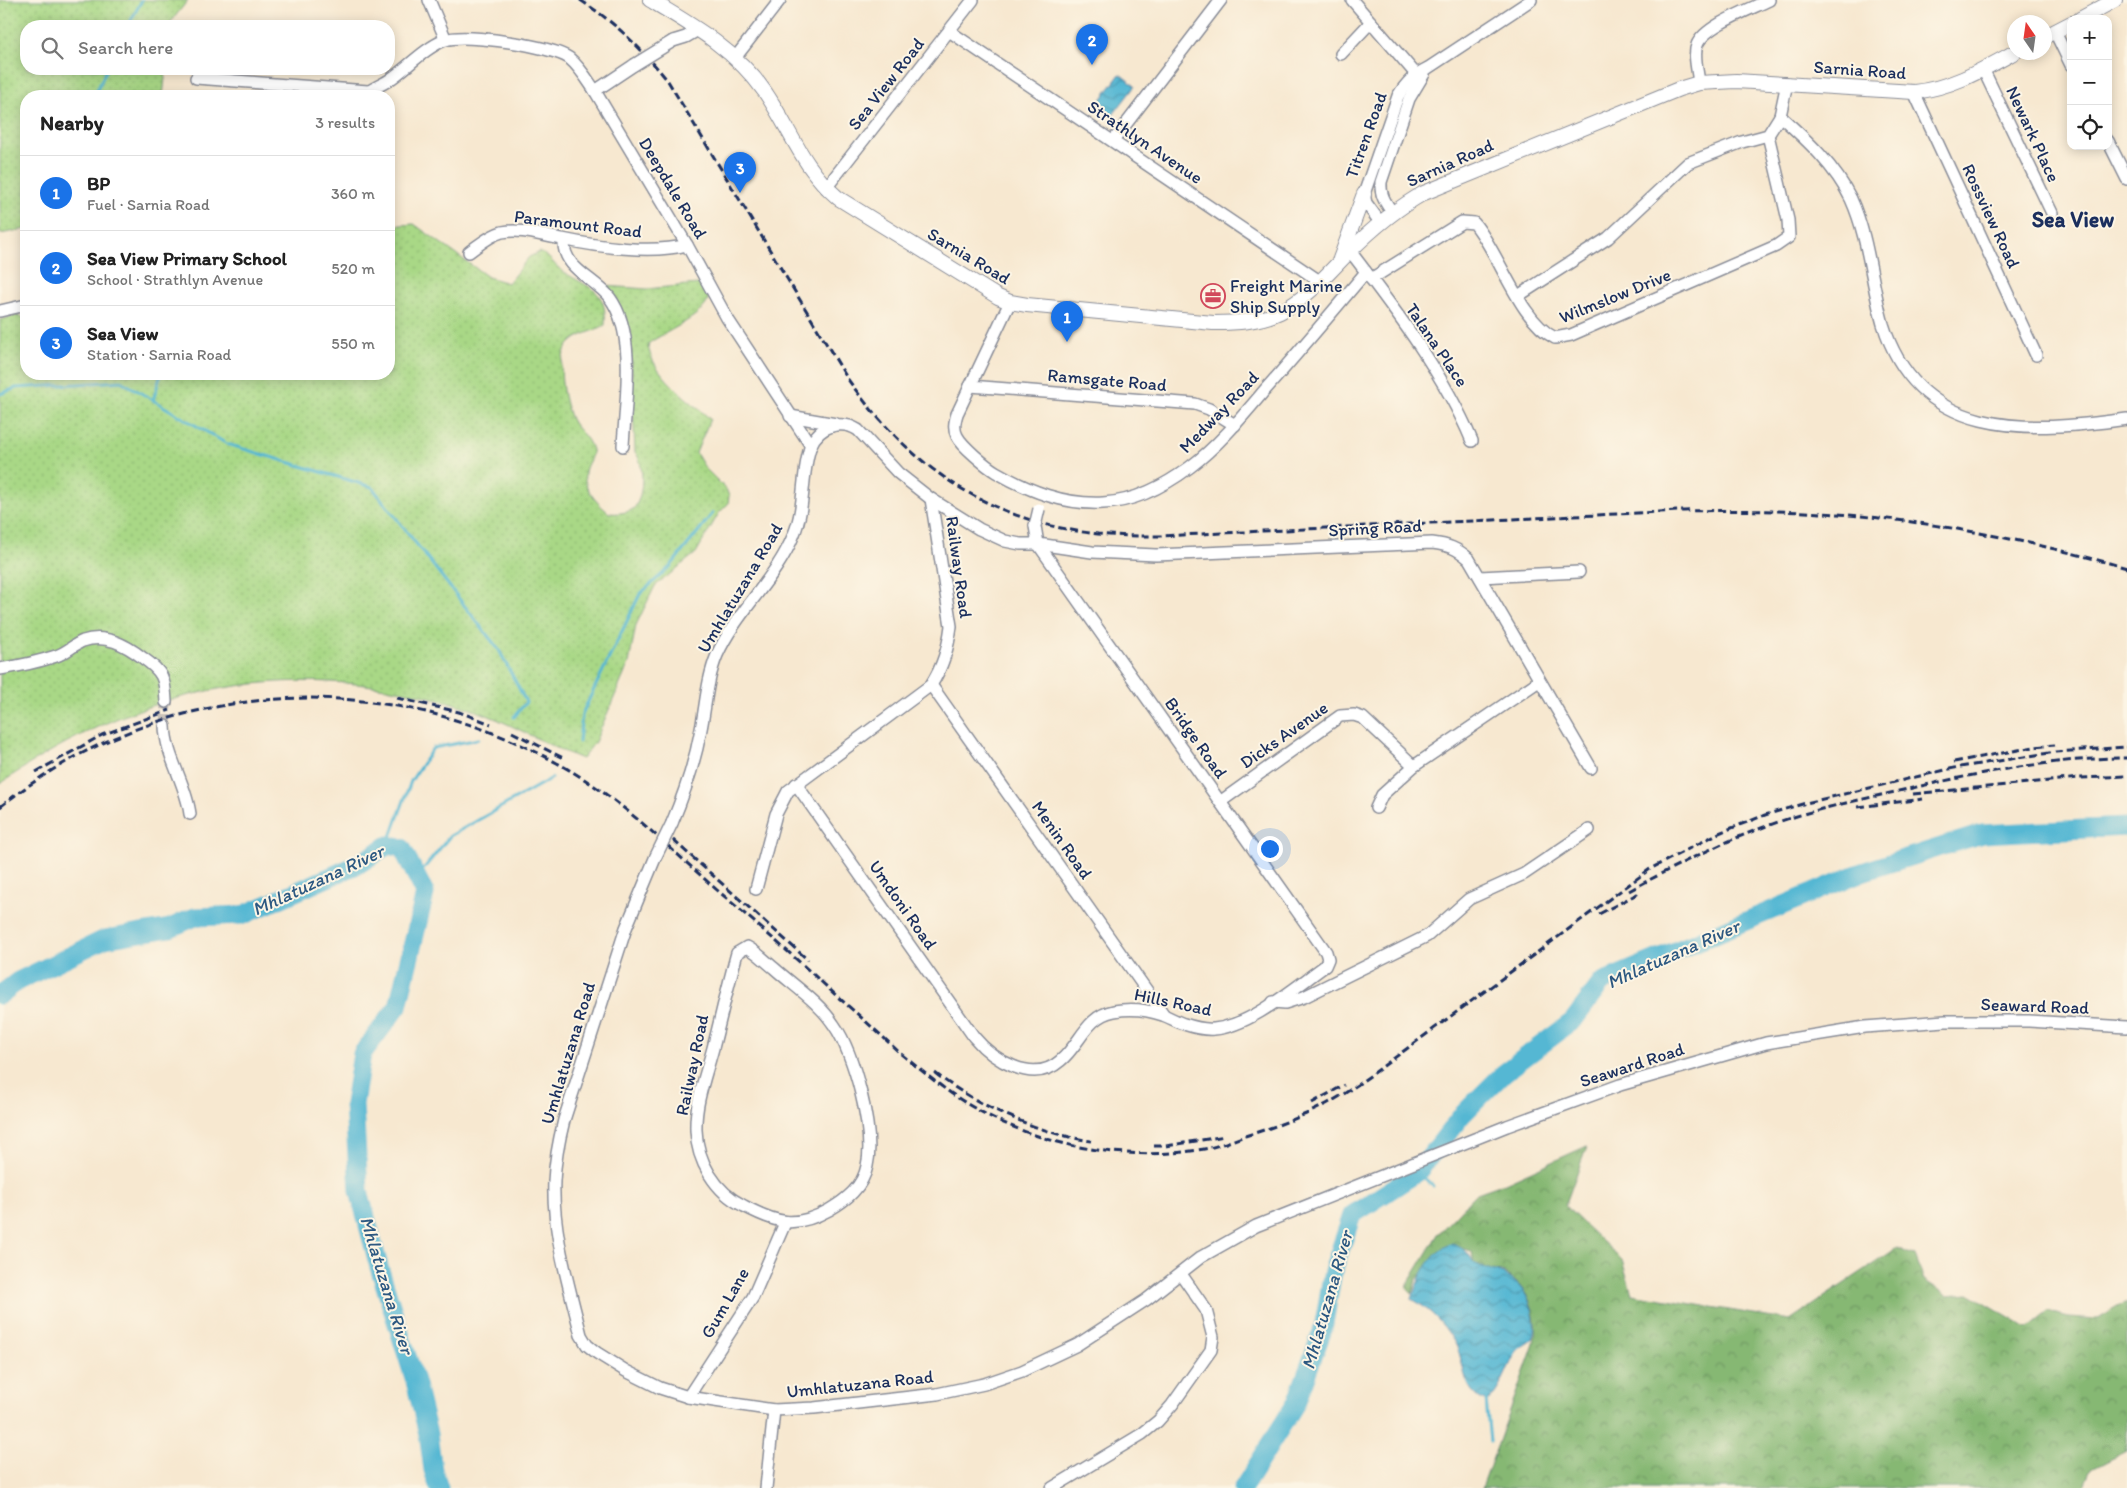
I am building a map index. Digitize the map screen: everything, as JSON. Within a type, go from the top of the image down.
[{"type":"main road","name":"Sarnia Road","points":[[650,0],[711,37],[735,58],[764,91],[804,161],[826,188],[838,198],[998,297],[1010,302],[1231,323],[1262,319],[1293,304],[1321,282],[1380,222],[1392,212],[1424,193],[1658,97],[1699,83],[1736,81],[1914,92],[1945,87],[2007,56]]},
{"type":"main road","points":[[2087,15],[2115,0]]},
{"type":"main road","points":[[2052,34],[2067,25]]},
{"type":"main road","points":[[1339,262],[1364,194]]},
{"type":"street","points":[[373,90],[392,79],[427,51],[446,40],[429,0]]},
{"type":"street","points":[[735,58],[780,0]]},
{"type":"street","name":"Sea View Road","points":[[826,188],[973,0]]},
{"type":"street","points":[[1113,141],[1220,0]]},
{"type":"street","points":[[1352,0],[1418,76]]},
{"type":"street","name":"Titren Road","points":[[1380,222],[1366,203],[1364,194],[1398,96],[1406,84],[1531,0]]},
{"type":"street","points":[[1699,83],[1696,46],[1700,40],[1715,27],[1769,0]]},
{"type":"street","points":[[1341,54],[1371,22]]},
{"type":"street","points":[[595,91],[673,40],[686,37],[698,30]]},
{"type":"street","name":"Strathlyn Avenue","points":[[949,31],[1321,282]]},
{"type":"street","name":"Deepdale Road","points":[[446,40],[470,38],[537,47],[567,57],[576,65],[595,91],[687,245],[727,318],[811,446]]},
{"type":"street","points":[[2052,38],[2068,60]]},
{"type":"street","name":"Newark Place","points":[[1983,69],[2052,213]]},
{"type":"street","name":"Titren Road","points":[[1392,212],[1383,199],[1380,190],[1381,182],[1418,76]]},
{"type":"street","points":[[196,78],[324,90]]},
{"type":"street","points":[[1518,296],[1608,238],[1688,163],[1742,142],[1768,135],[1780,116],[1788,83]]},
{"type":"street","name":"Rossview Road","points":[[1914,92],[2036,355]]},
{"type":"street","points":[[1780,116],[1828,164],[1850,199],[1865,239],[1876,297],[1889,341],[1906,371],[1928,394],[1960,414],[1997,424],[2020,427],[2127,421]]},
{"type":"street","name":"Wilmslow Drive","points":[[1368,276],[1462,222],[1474,222],[1518,296],[1542,329],[1555,338],[1563,338],[1776,246],[1789,237],[1788,220],[1768,135]]},
{"type":"street","points":[[2112,149],[2127,179]]},
{"type":"street","name":"Paramount Road","points":[[470,252],[500,232],[512,231],[523,231],[564,240],[649,250],[687,245]]},
{"type":"street","points":[[564,240],[564,251],[569,261],[610,298],[622,325],[626,343],[623,446]]},
{"type":"street","points":[[1350,251],[1368,276]]},
{"type":"street","name":"Medway Road","points":[[1010,302],[957,414],[954,425],[956,435],[992,469],[1020,485],[1042,495],[1072,501],[1105,503],[1139,495],[1166,482],[1191,466],[1235,425],[1368,276]]},
{"type":"street","name":"Talana Place","points":[[1368,276],[1453,400],[1472,441]]},
{"type":"street","points":[[0,311],[20,306]]},
{"type":"street","name":"Ramsgate Road","points":[[970,386],[1194,404],[1208,409],[1235,425]]},
{"type":"street","points":[[790,416],[852,426],[898,473],[931,499],[972,525],[1005,541],[1020,544],[1038,544],[1035,526],[1042,495]]},
{"type":"street","points":[[811,446],[815,438],[823,430],[839,424]]},
{"type":"street","name":"Umhlatuzana Road","points":[[811,446],[800,516],[794,536],[730,630],[717,655],[709,678],[694,766],[672,823],[626,928],[564,1120],[556,1152],[554,1181],[555,1216],[581,1335],[587,1345],[626,1371],[660,1388],[688,1397],[774,1410],[814,1408],[937,1394],[984,1384],[1015,1374],[1077,1345],[1112,1324],[1181,1274]]},
{"type":"street","name":"Railway Road","points":[[756,889],[776,814],[788,791],[931,685],[945,659],[951,626],[931,499]]},
{"type":"street","name":"Spring Road","points":[[1038,544],[1092,552],[1156,556],[1432,543],[1449,545],[1460,551],[1469,560],[1480,577],[1591,768]]},
{"type":"street","name":"Bridge Road","points":[[1038,544],[1326,952]]},
{"type":"street","points":[[1480,577],[1579,572]]},
{"type":"street","points":[[0,669],[58,656],[85,641],[99,639],[116,642],[132,650],[160,672],[165,686],[166,702]]},
{"type":"street","points":[[1376,808],[1382,796],[1414,766],[1539,681]]},
{"type":"street","name":"Menin Road","points":[[931,685],[1164,1015]]},
{"type":"street","name":"Dicks Avenue","points":[[1220,802],[1340,716],[1354,715],[1363,718],[1414,766]]},
{"type":"street","points":[[165,726],[167,744],[185,788],[190,814]]},
{"type":"street","name":"Umdoni Road","points":[[796,784],[981,1046]]},
{"type":"street","points":[[1273,1002],[1285,1003],[1304,997],[1427,936],[1469,899],[1524,874],[1589,830]]},
{"type":"street","name":"Railway Road","points":[[747,947],[820,1007],[835,1025],[854,1067],[870,1138],[867,1167],[854,1192],[840,1203],[820,1214],[803,1221],[785,1223],[734,1202],[710,1177],[698,1146],[696,1112],[737,953],[747,947]]},
{"type":"street","name":"Hills Road","points":[[981,1046],[1007,1064],[1033,1071],[1053,1066],[1061,1061],[1092,1021],[1104,1014],[1126,1009],[1142,1010],[1164,1015],[1182,1024],[1212,1029],[1241,1023],[1326,966],[1328,959],[1326,952]]},
{"type":"street","name":"Seaward Road","points":[[1181,1274],[1201,1257],[1224,1242],[1256,1226],[1298,1209],[1507,1126],[1629,1083],[1730,1053],[1806,1036],[1865,1027],[1946,1021],[2029,1022],[2127,1027]]},
{"type":"street","name":"Gum Lane","points":[[688,1397],[753,1296],[785,1223]]},
{"type":"street","points":[[1052,1488],[1142,1434],[1158,1421],[1172,1405],[1211,1350],[1213,1336],[1206,1310],[1181,1274]]},
{"type":"street","points":[[766,1488],[774,1410]]},
{"type":"green space","points":[[0,0],[188,0],[172,20],[20,20],[20,75],[165,75],[164,90],[20,90],[20,230],[0,234]]},
{"type":"green space","points":[[414,224],[488,277],[508,283],[529,257],[540,252],[560,269],[593,289],[598,295],[603,302],[605,325],[571,342],[566,349],[561,368],[565,401],[571,419],[588,440],[592,450],[585,472],[586,484],[588,490],[609,513],[621,513],[633,509],[637,504],[641,489],[642,472],[635,452],[630,332],[625,316],[605,286],[647,289],[698,284],[707,292],[708,301],[702,309],[648,344],[650,355],[663,375],[682,395],[710,419],[696,453],[705,468],[726,489],[729,496],[728,504],[719,513],[696,553],[655,586],[636,625],[629,663],[595,742],[582,759],[483,713],[468,708],[406,692],[344,683],[284,682],[224,688],[166,701],[109,722],[54,750],[0,784],[0,320],[16,315],[20,316],[20,380],[395,380],[395,226]]},
{"type":"green space","points":[[1587,1146],[1565,1206],[1622,1260],[1632,1294],[1790,1320],[1897,1248],[1915,1256],[1924,1280],[1947,1295],[1969,1293],[2028,1328],[2048,1312],[2069,1317],[2098,1319],[2127,1302],[2127,1451],[2092,1469],[2084,1488],[1482,1488],[1534,1344],[1535,1322],[1531,1303],[1513,1279],[1502,1272],[1484,1271],[1474,1265],[1472,1252],[1462,1247],[1451,1248],[1416,1280],[1412,1294],[1406,1287],[1438,1234],[1477,1193],[1505,1183]]},
{"type":"water","points":[[1120,74],[1135,86],[1112,116],[1097,105]]},
{"type":"water","points":[[1452,1243],[1465,1250],[1474,1263],[1512,1279],[1525,1293],[1532,1310],[1534,1320],[1533,1339],[1516,1352],[1496,1393],[1487,1402],[1472,1391],[1457,1348],[1445,1328],[1430,1312],[1412,1299],[1426,1266],[1444,1247]]},
{"type":"waterway","points":[[131,20],[142,0]]},
{"type":"waterway","points":[[97,90],[104,75]]},
{"type":"waterway","points":[[153,400],[159,380]]},
{"type":"waterway","points":[[0,394],[16,388],[121,381],[227,444],[372,487],[499,650],[526,702],[514,717]]},
{"type":"waterway","points":[[579,742],[582,714],[640,594],[670,567],[713,513]]},
{"type":"waterway","points":[[388,845],[411,781],[433,748],[479,739]]},
{"type":"waterway","points":[[417,877],[450,836],[552,778]]},
{"type":"waterway","name":"Mhlatuzana River","points":[[1243,1488],[1296,1403],[1323,1329],[1333,1271],[1352,1215],[1418,1172],[1462,1115],[1504,1073],[1573,1021],[1602,982],[1862,872],[1982,834],[2127,827]]},
{"type":"waterway","name":"Mhlatuzana River","points":[[0,995],[18,981],[105,939],[170,928],[195,917],[243,915],[359,864],[388,845],[402,848],[425,893],[398,1006],[362,1054],[354,1104],[359,1191],[379,1267],[415,1381],[428,1434],[433,1470],[439,1488]]},
{"type":"waterway","points":[[1418,1172],[1433,1186]]},
{"type":"waterway","points":[[1486,1400],[1490,1442]]},
{"type":"tunnel","points":[[165,726],[166,702]]},
{"type":"railway","points":[[580,0],[605,17],[627,37],[668,81],[847,378],[871,409],[897,438],[925,463],[987,503],[1022,517],[1058,527],[1098,534],[1160,536],[1679,511],[1799,512],[1870,517],[1935,525],[2064,551],[2127,568]]},
{"type":"railway","points":[[397,698],[459,712],[491,724]]},
{"type":"railway","points":[[0,807],[63,764],[129,732],[199,710],[271,699],[344,699],[417,710],[488,731],[557,763],[601,790],[660,839],[901,1054],[958,1098],[1004,1123],[1061,1143],[1120,1153],[1150,1154],[1214,1147],[1288,1121],[1336,1099],[1650,869],[1719,833],[1765,815],[1806,803],[1954,768],[2055,752],[2127,747]]},
{"type":"railway","points":[[36,772],[102,735],[170,710]]},
{"type":"railway","points":[[512,732],[563,758]]},
{"type":"railway","points":[[1954,762],[2034,747],[2055,745]]},
{"type":"railway","points":[[1629,891],[1723,844],[1761,828],[1815,811],[1972,775],[2075,760],[2127,758]]},
{"type":"railway","points":[[1913,794],[2080,778],[2127,776]]},
{"type":"railway","points":[[1858,807],[1923,799]]},
{"type":"railway","points":[[664,832],[808,960]]},
{"type":"railway","points":[[1599,914],[1641,892]]},
{"type":"railway","points":[[935,1073],[969,1096],[1009,1116],[1051,1132],[1091,1141]]},
{"type":"railway","points":[[1312,1103],[1344,1085]]},
{"type":"railway","points":[[1154,1146],[1166,1146],[1225,1136]]},
{"type":"place","name":"Sea View Primary School","points":[[1092,65]]},
{"type":"place","name":"Sea View","points":[[740,193]]},
{"type":"place","name":"Freight Marine Ship Supply","points":[[1213,296]]},
{"type":"place","name":"BP","points":[[1067,342]]},
{"type":"district","name":"Sea View","points":[[2073,219]]}]
